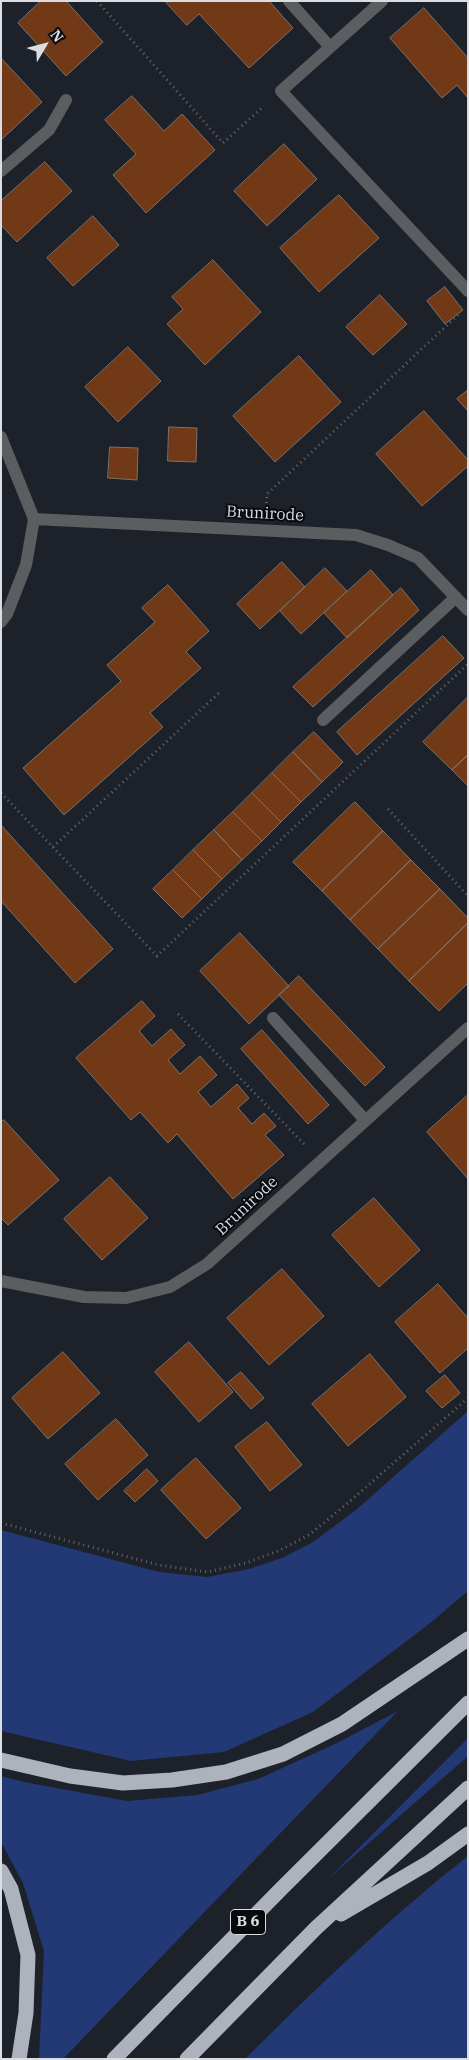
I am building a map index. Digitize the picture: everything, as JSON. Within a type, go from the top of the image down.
[{"type":"highway","points":[[1,1760],[70,1776],[123,1783],[172,1780],[226,1772],[283,1754],[342,1724],[468,1639]]},
{"type":"highway","name":"B 6","points":[[114,2059],[468,1703]]},
{"type":"highway","points":[[187,2059],[316,1928],[468,1788]]},
{"type":"highway","points":[[316,1928],[428,1863],[468,1834]]},
{"type":"highway","points":[[1,1871],[11,1889],[28,1955],[26,2012],[20,2059]]},
{"type":"street","points":[[289,1],[330,47]]},
{"type":"street","points":[[382,1],[281,91],[468,291]]},
{"type":"street","points":[[1,172],[49,130],[66,100]]},
{"type":"street","points":[[1,437],[34,519],[26,565],[7,614],[1,622]]},
{"type":"street","name":"Brunirode","points":[[34,519],[356,536],[388,545],[418,558],[468,610]]},
{"type":"street","points":[[323,720],[456,597]]},
{"type":"street","points":[[273,1018],[365,1120]]},
{"type":"street","name":"Brunirode","points":[[1,1281],[84,1296],[118,1298],[126,1298],[170,1287],[207,1264],[468,1028]]},
{"type":"path","points":[[97,1],[222,143],[281,91]]},
{"type":"path","points":[[266,530],[266,494],[461,313]]},
{"type":"path","points":[[1,793],[157,956],[468,664]]},
{"type":"path","points":[[53,847],[221,691]]},
{"type":"path","points":[[388,809],[468,896]]},
{"type":"path","points":[[178,1014],[320,1161]]},
{"type":"path","points":[[1,1523],[160,1565],[208,1572],[246,1563],[278,1551],[308,1535],[350,1502],[468,1398]]},
{"type":"shaded area","points":[[468,1411],[468,1591],[429,1624],[313,1712],[224,1752],[131,1761],[1,1731],[1,1530],[159,1572],[207,1577],[249,1569],[282,1558],[313,1542],[356,1510]]},
{"type":"shaded area","points":[[398,1711],[63,2059],[39,2059],[44,1951],[23,1883],[1,1842],[1,1776],[127,1801],[197,1795],[258,1779],[335,1744]]},
{"type":"shaded area","points":[[468,1738],[468,1756],[327,1880]]},
{"type":"shaded area","points":[[468,1856],[468,2059],[245,2059],[354,1954]]},
{"type":"building","points":[[41,1],[66,1],[103,42],[66,76],[18,23]]},
{"type":"building","points":[[165,1],[269,1],[293,28],[249,68],[199,14],[187,25]]},
{"type":"building","points":[[424,8],[468,58],[468,98],[457,85],[442,98],[390,38]]},
{"type":"building","points":[[1,58],[42,102],[1,140]]},
{"type":"building","points":[[132,96],[164,131],[182,114],[215,150],[146,213],[113,175],[136,154],[105,120]]},
{"type":"building","points":[[284,144],[317,179],[267,226],[234,191]]},
{"type":"building","points":[[45,162],[72,191],[17,242],[1,225],[1,201]]},
{"type":"building","points":[[339,195],[379,238],[319,292],[280,248]]},
{"type":"building","points":[[93,216],[119,245],[73,286],[47,258]]},
{"type":"building","points":[[213,260],[261,312],[205,365],[167,324],[183,309],[172,297]]},
{"type":"building","points":[[445,287],[463,310],[445,324],[427,301]]},
{"type":"building","points":[[380,295],[407,324],[373,355],[346,327]]},
{"type":"building","points":[[128,347],[161,381],[118,422],[85,387]]},
{"type":"building","points":[[299,356],[341,402],[275,462],[233,416]]},
{"type":"building","points":[[468,390],[468,411],[457,399]]},
{"type":"building","points":[[424,411],[468,460],[468,466],[422,506],[376,454]]},
{"type":"building","points":[[169,427],[197,428],[196,462],[168,461]]},
{"type":"building","points":[[110,447],[138,448],[137,480],[108,478]]},
{"type":"building","points":[[282,562],[305,587],[260,629],[237,604]]},
{"type":"building","points":[[325,568],[347,591],[301,634],[280,611]]},
{"type":"building","points":[[371,570],[393,595],[347,638],[324,613]]},
{"type":"building","points":[[168,585],[209,631],[186,652],[201,668],[150,713],[163,727],[64,815],[23,768],[121,681],[107,665],[155,622],[142,608]]},
{"type":"building","points":[[401,588],[419,610],[313,707],[293,687]]},
{"type":"building","points":[[443,636],[464,658],[357,755],[337,732]]},
{"type":"building","points":[[468,697],[468,755],[452,770],[423,742]]},
{"type":"building","points":[[314,732],[343,762],[322,782],[293,752]]},
{"type":"building","points":[[293,752],[322,782],[301,802],[272,773]]},
{"type":"building","points":[[468,755],[468,786],[452,770]]},
{"type":"building","points":[[272,773],[301,802],[281,822],[252,793]]},
{"type":"building","points":[[252,793],[281,822],[262,841],[233,812]]},
{"type":"building","points":[[355,802],[383,831],[322,891],[293,862]]},
{"type":"building","points":[[233,812],[262,841],[242,860],[214,830]]},
{"type":"building","points":[[1,825],[113,949],[75,983],[1,901]]},
{"type":"building","points":[[214,830],[242,860],[222,879],[193,850]]},
{"type":"building","points":[[383,831],[411,860],[350,920],[322,891]]},
{"type":"building","points":[[193,850],[222,879],[202,899],[173,870]]},
{"type":"building","points":[[411,860],[440,889],[378,949],[350,920]]},
{"type":"building","points":[[173,870],[202,899],[182,918],[153,889]]},
{"type":"building","points":[[440,889],[468,918],[468,923],[409,981],[378,949]]},
{"type":"building","points":[[468,923],[468,983],[439,1011],[409,981]]},
{"type":"building","points":[[240,933],[289,986],[249,1024],[200,971]]},
{"type":"building","points":[[299,976],[385,1067],[365,1086],[279,995]]},
{"type":"building","points":[[142,1001],[155,1016],[139,1031],[152,1046],[171,1029],[185,1045],[168,1060],[180,1074],[200,1056],[217,1075],[198,1092],[211,1107],[237,1084],[249,1098],[238,1108],[252,1124],[264,1113],[276,1126],[265,1135],[284,1155],[233,1199],[177,1134],[168,1143],[140,1112],[131,1120],[76,1058]]},
{"type":"building","points":[[262,1030],[329,1105],[308,1124],[241,1049]]},
{"type":"building","points":[[468,1095],[468,1179],[427,1132]]},
{"type":"building","points":[[4,1120],[59,1180],[8,1225],[1,1218],[1,1122]]},
{"type":"building","points":[[110,1177],[148,1218],[102,1260],[64,1219]]},
{"type":"building","points":[[374,1198],[420,1250],[379,1287],[332,1235]]},
{"type":"building","points":[[282,1269],[324,1316],[269,1365],[227,1318]]},
{"type":"building","points":[[438,1284],[468,1318],[468,1348],[440,1373],[395,1322]]},
{"type":"building","points":[[189,1342],[233,1392],[199,1422],[155,1372]]},
{"type":"building","points":[[63,1352],[100,1393],[48,1439],[12,1398]]},
{"type":"building","points":[[370,1354],[406,1397],[348,1446],[312,1404]]},
{"type":"building","points":[[241,1372],[264,1398],[251,1409],[228,1383]]},
{"type":"building","points":[[445,1375],[460,1393],[442,1408],[426,1391]]},
{"type":"building","points":[[116,1419],[148,1455],[98,1500],[65,1464]]},
{"type":"building","points":[[267,1422],[302,1465],[270,1491],[235,1447]]},
{"type":"building","points":[[196,1458],[241,1508],[206,1539],[161,1490]]},
{"type":"building","points":[[147,1469],[158,1481],[135,1502],[124,1491]]}]
